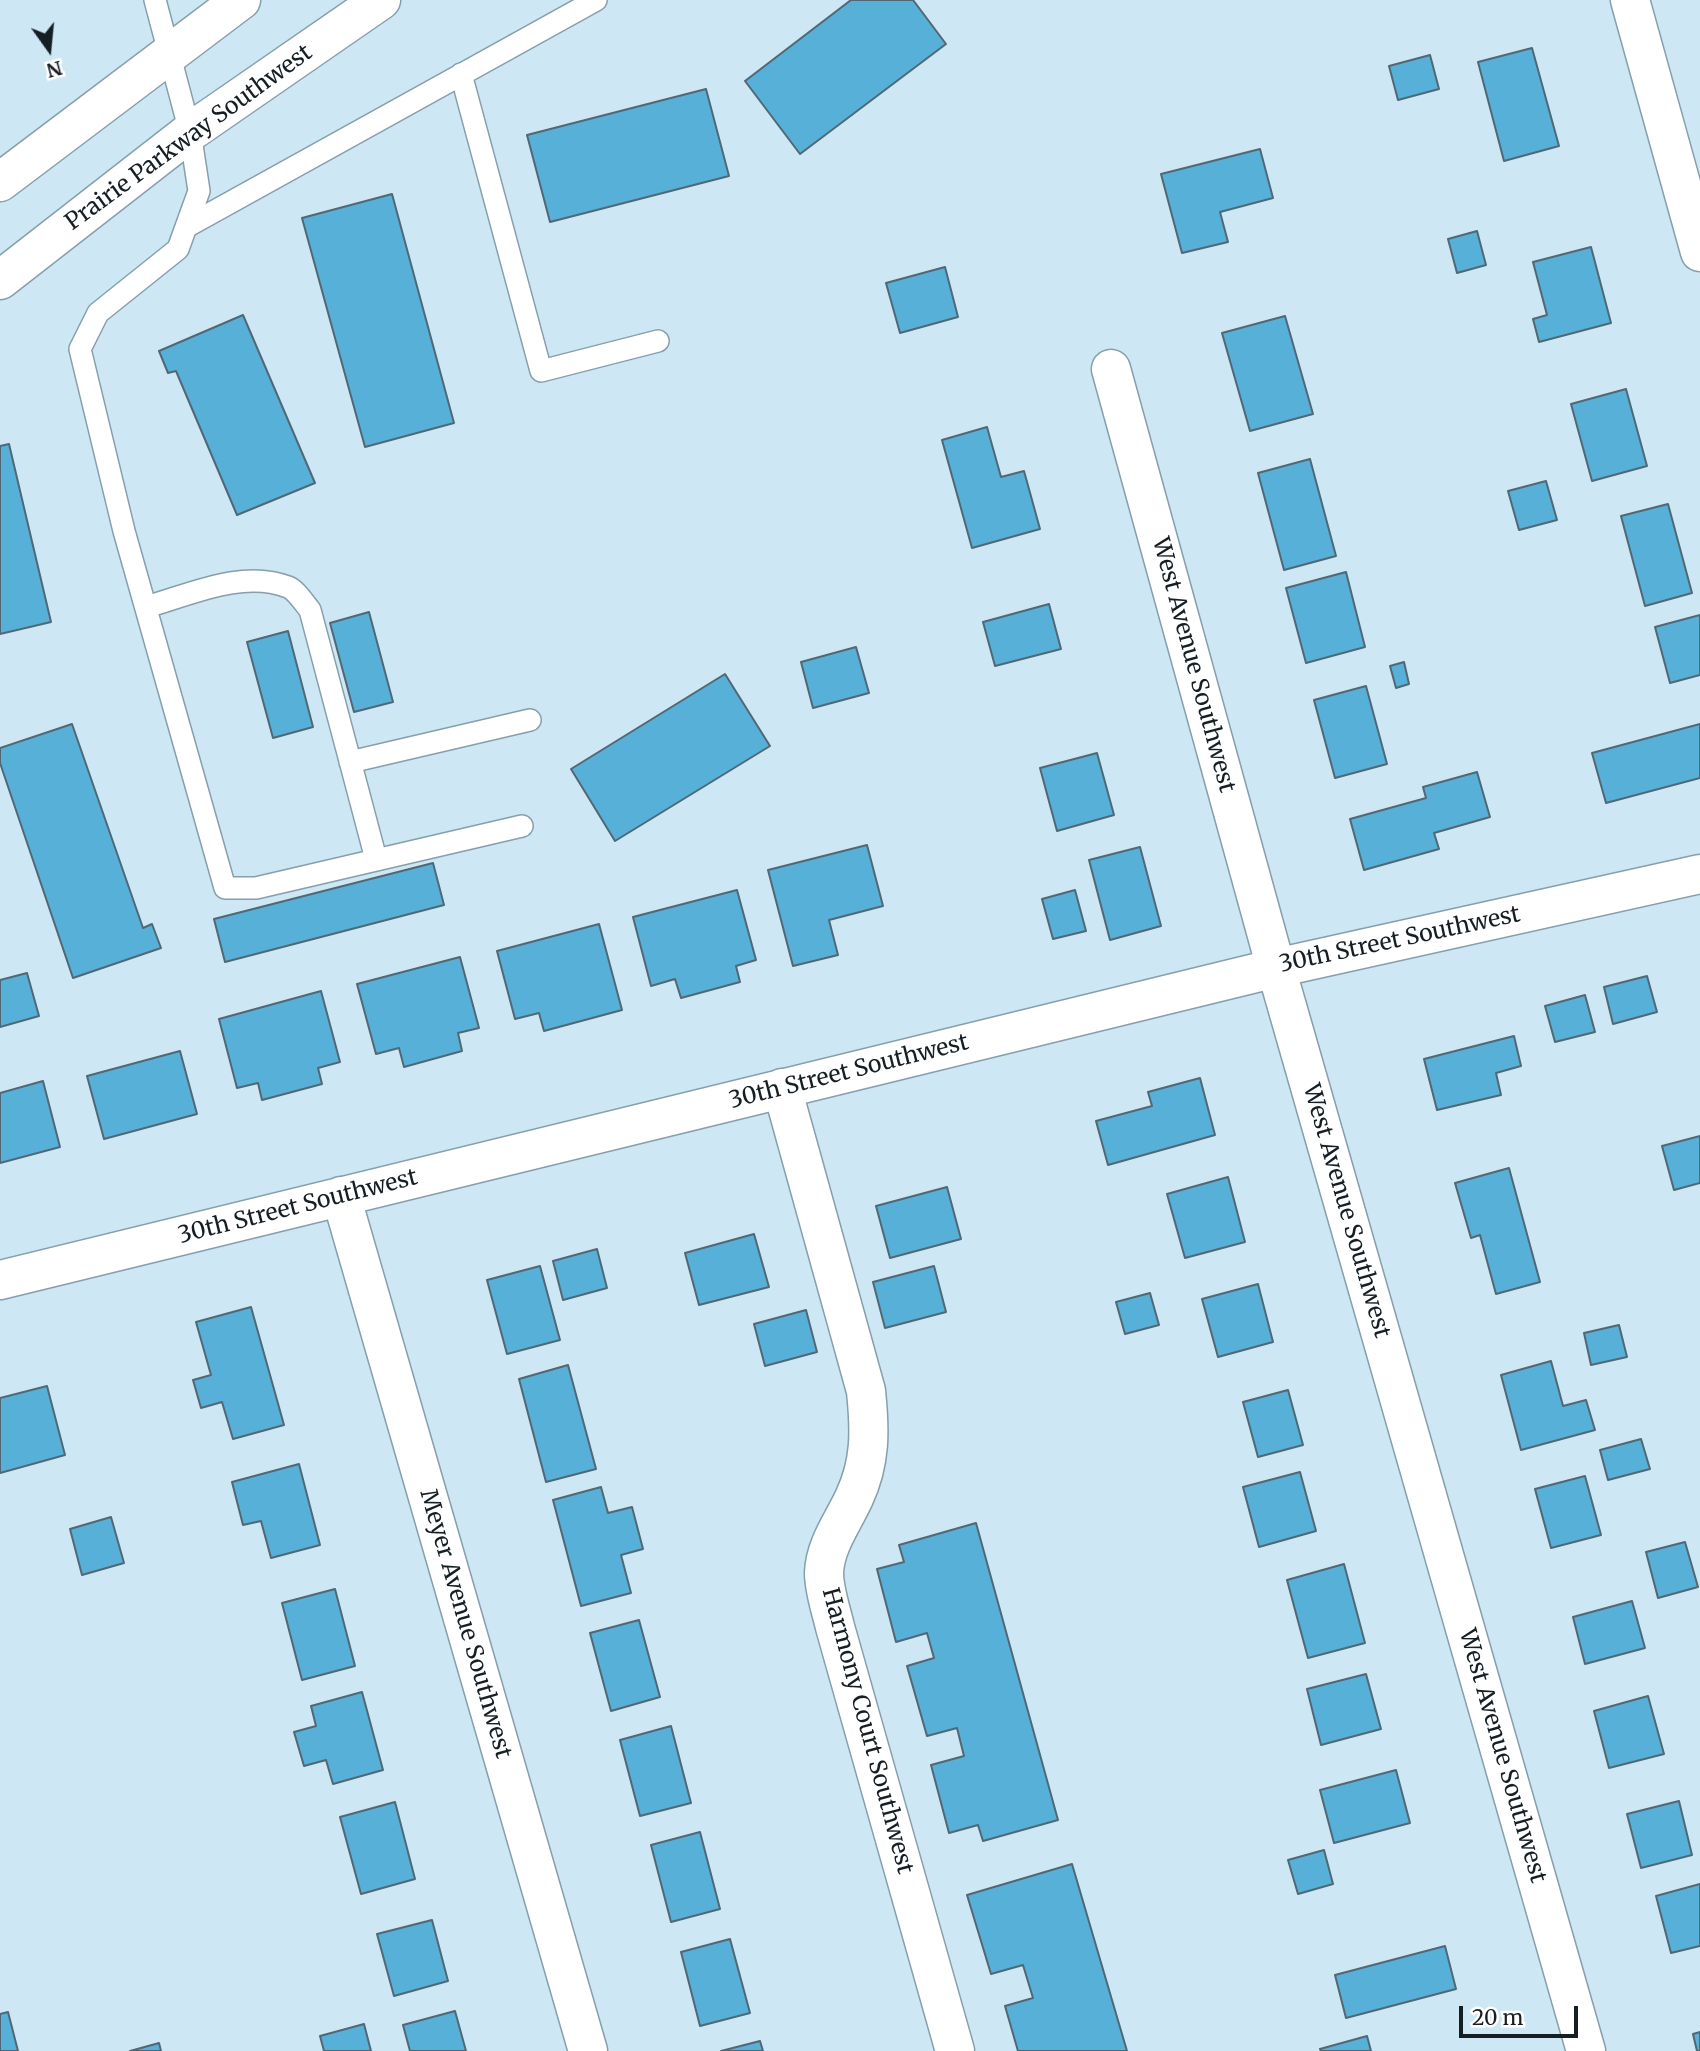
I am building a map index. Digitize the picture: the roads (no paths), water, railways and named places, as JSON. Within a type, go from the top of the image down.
[{"type":"street","points":[[0,181],[241,0]]},
{"type":"street","name":"Prairie Parkway Southwest","points":[[0,280],[190,132],[381,0]]},
{"type":"street","points":[[1630,0],[1700,253]]},
{"type":"street","name":"West Avenue Southwest","points":[[1111,369],[1276,968],[1586,2051]]},
{"type":"street","name":"30th Street Southwest","points":[[0,1280],[1276,968],[1700,874]]},
{"type":"street","name":"Harmony Court Southwest","points":[[782,1088],[866,1391],[870,1432],[868,1461],[855,1497],[831,1541],[824,1573],[835,1626],[955,2051]]},
{"type":"street","name":"Meyer Avenue Southwest","points":[[341,1196],[588,2051]]},
{"type":"lane","points":[[155,0],[190,132],[199,191],[178,249],[97,313],[80,349],[124,530],[225,888],[256,888],[522,826]]},
{"type":"lane","points":[[186,227],[596,0]]},
{"type":"lane","points":[[461,74],[541,371],[658,341]]},
{"type":"lane","points":[[145,607],[218,586],[251,580],[290,587],[310,610],[376,859]]},
{"type":"lane","points":[[350,762],[530,720]]}]
